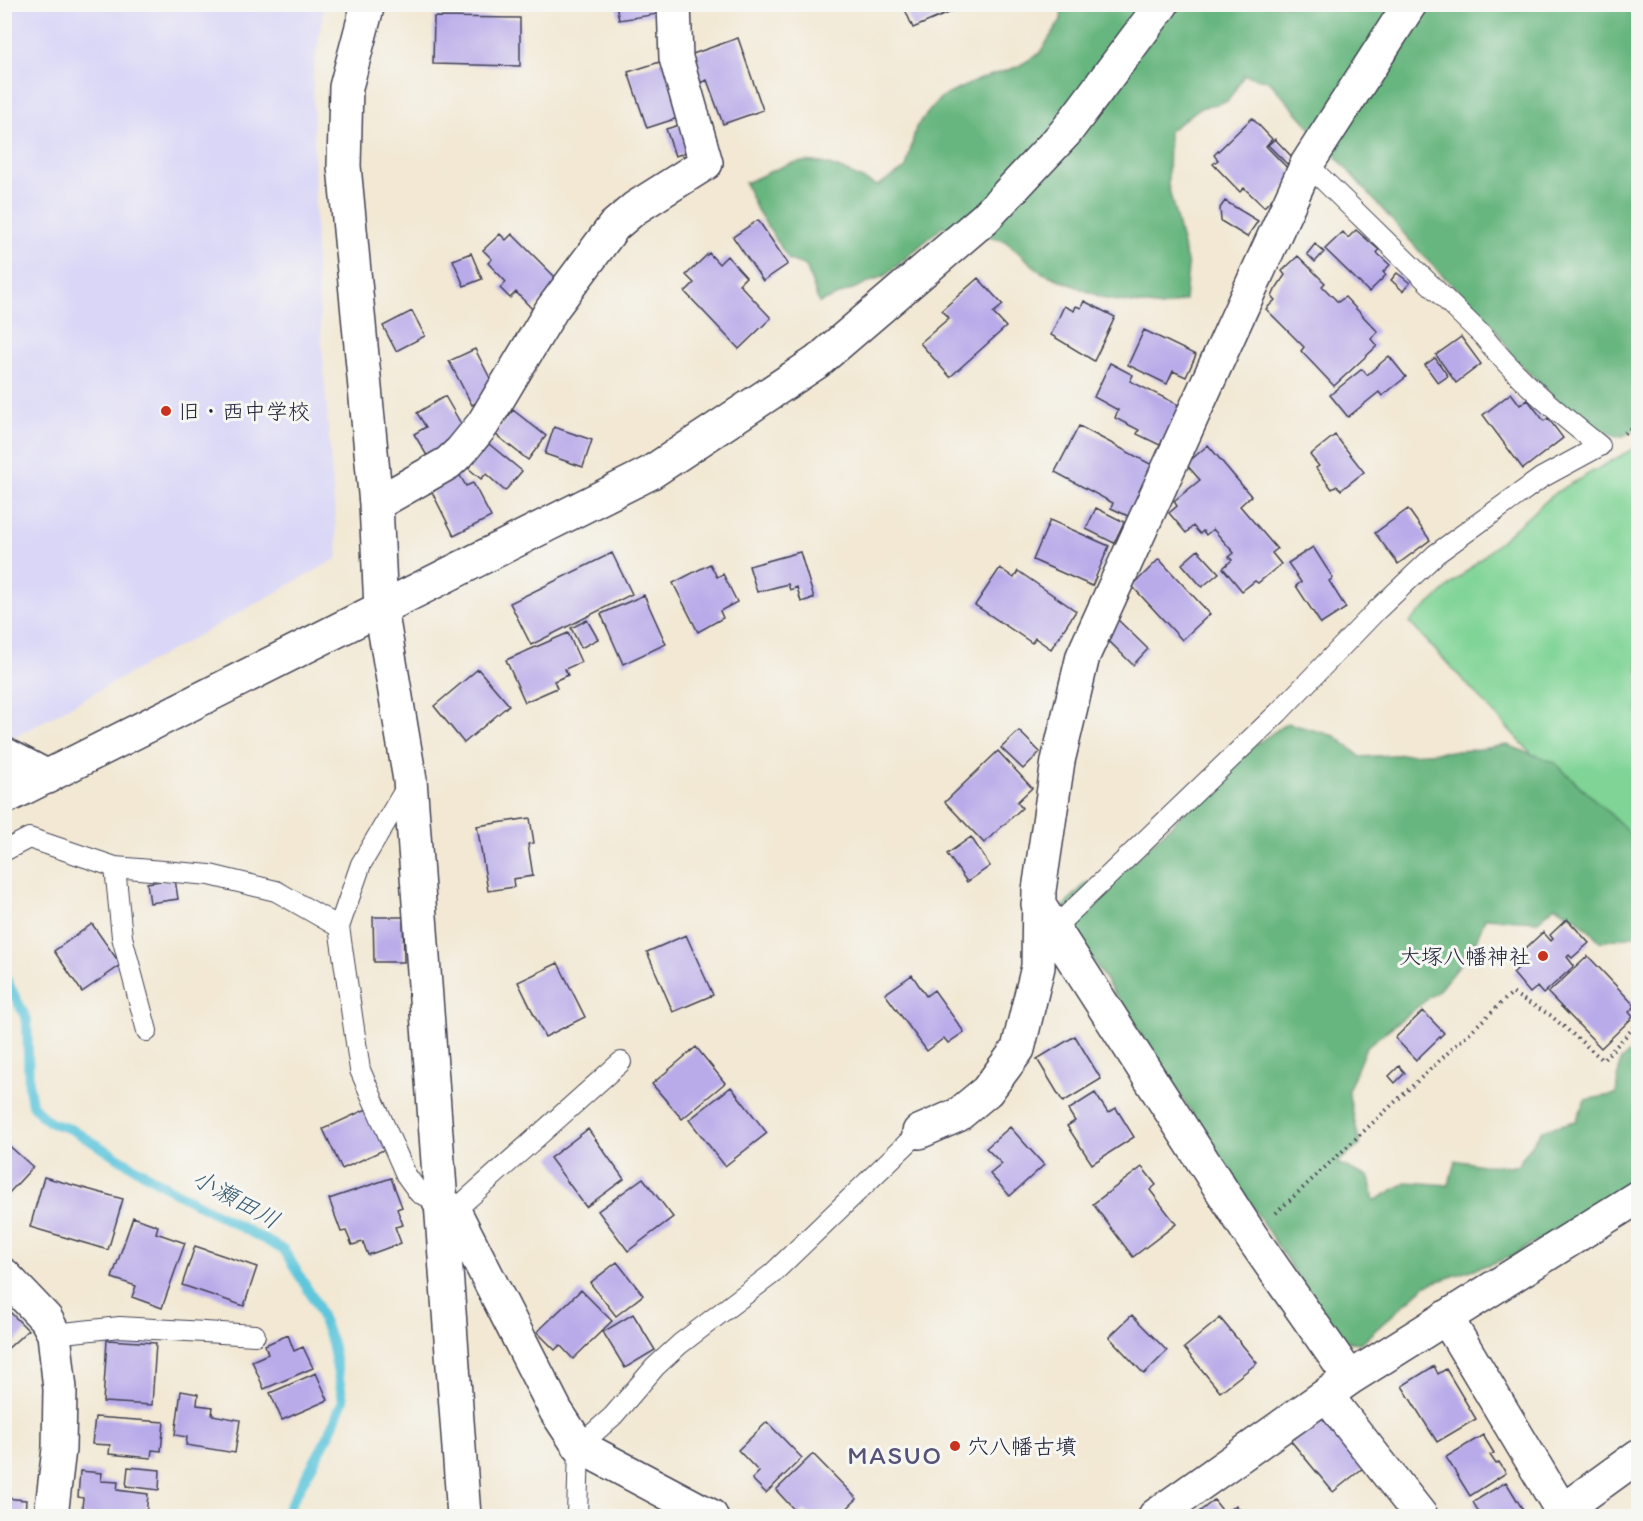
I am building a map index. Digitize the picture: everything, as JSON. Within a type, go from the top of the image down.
[{"type":"street","points":[[368,4],[346,87],[344,166],[376,504],[381,609],[410,780],[447,1206],[464,1516]]},
{"type":"street","points":[[376,504],[448,464],[461,452],[483,424],[552,309],[614,226],[635,208],[706,163],[676,58],[674,4]]},
{"type":"street","points":[[4,798],[651,473],[817,362],[985,218],[1065,133],[1162,4]]},
{"type":"street","points":[[919,1132],[958,1115],[987,1091],[1018,1049],[1038,968],[1046,916],[1058,761],[1083,656],[1307,164],[1410,4]]},
{"type":"street","points":[[4,754],[48,777]]},
{"type":"street","points":[[1046,916],[1251,1236],[1338,1386],[1421,1516]]},
{"type":"street","points":[[1155,1516],[1338,1386],[1638,1197]]},
{"type":"street","points":[[447,1206],[556,1411],[579,1446],[711,1516]]},
{"type":"street","points":[[4,1275],[46,1319],[54,1334],[60,1389],[59,1449],[51,1516]]},
{"type":"street","points":[[1446,1317],[1564,1514],[1638,1456]]},
{"type":"lane","points":[[1046,916],[1278,712],[1376,610],[1436,554],[1541,478],[1600,447],[1541,400],[1508,368],[1483,336],[1307,164]]},
{"type":"lane","points":[[410,780],[361,864],[339,927],[360,1070],[406,1175],[419,1193],[447,1206],[621,1062]]},
{"type":"lane","points":[[4,851],[29,838],[114,867],[210,875],[276,891],[339,927]]},
{"type":"lane","points":[[114,867],[122,937],[147,1031]]},
{"type":"lane","points":[[577,1516],[579,1446],[613,1416],[655,1367],[680,1344],[772,1274],[919,1132]]},
{"type":"lane","points":[[54,1334],[120,1327],[255,1335]]},
{"type":"path","points":[[1251,1236],[1512,993],[1550,1016],[1603,1060],[1638,1023]]},
{"type":"shaded area","name":"旧・西中学校","points":[[5,4],[324,5],[313,75],[316,264],[338,558],[15,737],[4,733]]},
{"type":"green space","points":[[1062,5],[1638,5],[1638,429],[1621,437],[1595,429],[1560,404],[1515,359],[1491,323],[1428,261],[1269,81],[1244,75],[1228,101],[1200,108],[1169,131],[1168,185],[1188,266],[1185,300],[1162,307],[1106,299],[1041,272],[1005,241],[943,226],[886,275],[819,303],[806,266],[789,260],[757,210],[745,183],[787,165],[804,161],[836,167],[877,186],[906,168],[916,127],[940,98],[980,79],[1017,67],[1039,54],[1061,20]]},
{"type":"green space","points":[[1638,446],[1638,868],[1409,622],[1556,492]]},
{"type":"green space","points":[[1287,723],[1335,736],[1361,757],[1473,750],[1507,745],[1554,762],[1638,840],[1638,935],[1601,942],[1576,918],[1555,906],[1538,921],[1485,918],[1473,948],[1438,991],[1366,1047],[1348,1091],[1360,1145],[1337,1163],[1369,1177],[1374,1201],[1407,1182],[1449,1185],[1455,1160],[1482,1165],[1517,1166],[1542,1130],[1576,1121],[1585,1100],[1616,1094],[1620,1061],[1638,1044],[1638,1179],[1511,1257],[1426,1285],[1361,1343],[1339,1341],[1083,945],[1063,907],[1086,883],[1119,875],[1255,745]]},
{"type":"building","points":[[616,4],[669,4],[671,12],[619,20]]},
{"type":"building","points":[[908,4],[950,4],[953,11],[913,28],[904,7]]},
{"type":"building","points":[[434,17],[520,18],[520,66],[433,64]]},
{"type":"building","points":[[738,38],[763,110],[723,124],[707,80],[697,84],[687,56]]},
{"type":"building","points":[[666,60],[684,116],[647,128],[628,72]]},
{"type":"building","points":[[1252,118],[1272,139],[1266,146],[1295,176],[1264,207],[1244,188],[1240,192],[1213,164],[1218,160],[1214,155]]},
{"type":"building","points":[[689,122],[698,149],[675,156],[666,129]]},
{"type":"building","points":[[1275,139],[1293,158],[1287,164],[1268,145]]},
{"type":"building","points":[[1225,201],[1258,221],[1247,237],[1221,221],[1220,208]]},
{"type":"building","points":[[758,220],[788,264],[763,281],[733,237]]},
{"type":"building","points":[[1356,230],[1379,250],[1377,253],[1390,265],[1383,272],[1386,275],[1369,292],[1325,249],[1343,232],[1348,238]]},
{"type":"building","points":[[500,234],[506,240],[512,234],[560,282],[532,309],[516,292],[510,298],[500,288],[506,282],[488,263],[492,259],[483,250]]},
{"type":"building","points":[[1315,244],[1324,252],[1315,262],[1307,254]]},
{"type":"building","points":[[471,253],[482,279],[464,286],[453,260]]},
{"type":"building","points":[[709,253],[719,264],[727,256],[746,277],[739,284],[771,318],[739,349],[685,292],[694,283],[686,275]]},
{"type":"building","points":[[1298,256],[1325,283],[1322,286],[1338,302],[1345,297],[1378,332],[1371,339],[1377,346],[1334,386],[1301,351],[1304,347],[1266,309],[1275,300],[1272,297],[1285,275],[1282,271]]},
{"type":"building","points":[[1397,273],[1410,283],[1403,291],[1391,280]]},
{"type":"building","points":[[978,278],[1003,305],[993,313],[1006,327],[950,377],[920,343],[949,318],[942,310]]},
{"type":"building","points":[[1084,301],[1115,317],[1094,361],[1051,335],[1064,306],[1074,311],[1076,306],[1081,308]]},
{"type":"building","points":[[412,311],[425,336],[396,351],[383,326]]},
{"type":"building","points":[[1144,330],[1196,355],[1186,377],[1173,371],[1167,384],[1128,365]]},
{"type":"building","points":[[1461,337],[1481,364],[1456,383],[1436,355]]},
{"type":"building","points":[[475,349],[497,392],[472,405],[449,361]]},
{"type":"building","points":[[1389,356],[1406,377],[1382,396],[1379,392],[1348,417],[1330,395],[1362,369],[1367,375]]},
{"type":"building","points":[[1435,358],[1448,376],[1438,383],[1425,365]]},
{"type":"building","points":[[1110,363],[1133,375],[1130,381],[1185,408],[1166,448],[1137,434],[1139,430],[1115,418],[1118,410],[1094,397]]},
{"type":"building","points":[[1511,393],[1520,405],[1528,400],[1544,421],[1548,418],[1563,438],[1523,469],[1483,415]]},
{"type":"building","points":[[445,396],[468,436],[429,459],[414,434],[426,427],[417,413]]},
{"type":"building","points":[[513,410],[546,436],[528,460],[495,434]]},
{"type":"building","points":[[1079,426],[1154,466],[1128,516],[1111,508],[1113,503],[1055,472]]},
{"type":"building","points":[[554,427],[592,440],[583,467],[545,454]]},
{"type":"building","points":[[1335,435],[1364,472],[1341,490],[1337,486],[1332,489],[1316,468],[1319,466],[1310,455]]},
{"type":"building","points":[[489,444],[522,471],[505,491],[486,474],[481,479],[468,468]]},
{"type":"building","points":[[1208,445],[1251,496],[1240,506],[1277,549],[1272,553],[1281,564],[1258,583],[1255,581],[1242,591],[1223,568],[1232,560],[1229,557],[1234,553],[1213,529],[1206,535],[1203,531],[1200,534],[1193,526],[1186,533],[1169,513],[1177,506],[1174,501],[1200,480],[1186,464]]},
{"type":"building","points":[[458,472],[466,486],[473,483],[491,517],[454,536],[429,486]]},
{"type":"building","points":[[1096,508],[1124,522],[1114,543],[1086,529]]},
{"type":"building","points":[[1408,509],[1430,540],[1398,564],[1375,533]]},
{"type":"building","points":[[1050,520],[1109,546],[1092,586],[1033,560]]},
{"type":"building","points":[[1313,547],[1333,578],[1329,581],[1346,608],[1321,624],[1296,586],[1301,582],[1288,563]]},
{"type":"building","points":[[1198,550],[1219,573],[1202,587],[1182,564]]},
{"type":"building","points":[[800,552],[814,598],[801,602],[797,587],[790,590],[788,584],[757,592],[749,566]]},
{"type":"building","points":[[612,553],[632,594],[531,645],[510,603]]},
{"type":"building","points":[[1159,559],[1210,614],[1182,640],[1132,586]]},
{"type":"building","points":[[710,564],[717,577],[723,574],[737,602],[720,611],[723,618],[698,632],[673,583]]},
{"type":"building","points":[[1000,568],[1014,578],[1018,571],[1076,611],[1051,649],[1035,638],[1032,643],[975,605]]},
{"type":"building","points":[[644,595],[666,644],[623,664],[601,614]]},
{"type":"building","points":[[1116,618],[1148,649],[1133,665],[1101,633]]},
{"type":"building","points":[[587,620],[598,639],[581,648],[571,628]]},
{"type":"building","points":[[568,633],[581,662],[565,669],[568,675],[554,681],[557,688],[525,702],[506,660]]},
{"type":"building","points":[[478,669],[509,705],[464,743],[434,706]]},
{"type":"building","points":[[1019,731],[1040,752],[1023,769],[1001,748]]},
{"type":"building","points":[[998,751],[1032,788],[1017,802],[1022,808],[984,843],[945,802]]},
{"type":"building","points":[[530,818],[534,843],[528,844],[533,876],[513,879],[514,887],[488,891],[477,826]]},
{"type":"building","points":[[971,837],[990,866],[967,882],[947,854]]},
{"type":"building","points":[[175,879],[178,899],[150,903],[147,883]]},
{"type":"building","points":[[373,917],[403,917],[404,962],[374,962]]},
{"type":"building","name":"大塚八幡神社","points":[[1567,919],[1589,943],[1572,958],[1569,955],[1567,957],[1574,966],[1543,994],[1537,987],[1530,993],[1513,973],[1519,967],[1513,960],[1543,932],[1551,941],[1553,939],[1550,935]]},
{"type":"building","points":[[92,924],[121,965],[82,992],[54,951]]},
{"type":"building","points":[[686,935],[713,995],[673,1012],[647,952]]},
{"type":"building","points":[[1588,956],[1635,1006],[1629,1012],[1633,1017],[1601,1048],[1548,993]]},
{"type":"building","points":[[558,963],[585,1017],[545,1037],[518,982]]},
{"type":"building","points":[[912,975],[926,996],[934,990],[964,1032],[948,1043],[944,1038],[927,1051],[885,994]]},
{"type":"building","points":[[1423,1011],[1444,1033],[1416,1060],[1395,1038]]},
{"type":"building","points":[[1075,1036],[1101,1079],[1063,1102],[1037,1059]]},
{"type":"building","points":[[696,1047],[725,1083],[682,1119],[652,1084]]},
{"type":"building","points":[[1399,1066],[1405,1073],[1395,1083],[1389,1076]]},
{"type":"building","points":[[731,1087],[767,1133],[725,1166],[689,1120]]},
{"type":"building","points":[[1095,1093],[1108,1113],[1116,1108],[1134,1137],[1092,1164],[1067,1126],[1075,1121],[1068,1110]]},
{"type":"building","points":[[371,1107],[390,1147],[342,1169],[323,1129]]},
{"type":"building","points":[[1010,1127],[1044,1165],[1010,1196],[990,1174],[1002,1164],[986,1148]]},
{"type":"building","points":[[588,1129],[624,1179],[586,1207],[550,1158]]},
{"type":"building","points":[[4,1141],[33,1167],[7,1195],[4,1192]]},
{"type":"building","points":[[1142,1167],[1156,1185],[1150,1190],[1176,1224],[1133,1257],[1093,1204]]},
{"type":"building","points":[[44,1177],[123,1199],[108,1250],[30,1227]]},
{"type":"building","points":[[391,1178],[402,1207],[397,1209],[403,1225],[395,1227],[401,1243],[368,1255],[363,1242],[352,1245],[346,1231],[341,1232],[329,1199]]},
{"type":"building","points":[[643,1178],[673,1217],[628,1251],[598,1211]]},
{"type":"building","points":[[133,1217],[158,1226],[156,1233],[185,1243],[162,1308],[132,1297],[136,1286],[112,1278]]},
{"type":"building","points":[[195,1246],[257,1267],[244,1306],[182,1285]]},
{"type":"building","points":[[617,1262],[643,1295],[616,1316],[590,1283]]},
{"type":"building","points":[[581,1290],[612,1321],[573,1359],[560,1345],[555,1350],[537,1332]]},
{"type":"building","points":[[4,1306],[28,1330],[4,1352]]},
{"type":"building","points":[[633,1314],[655,1350],[625,1368],[603,1332]]},
{"type":"building","points":[[1132,1315],[1167,1351],[1144,1374],[1109,1337]]},
{"type":"building","points":[[1220,1318],[1257,1363],[1220,1392],[1184,1348]]},
{"type":"building","points":[[288,1335],[294,1351],[303,1347],[313,1368],[264,1389],[252,1361],[268,1354],[265,1345]]},
{"type":"building","points":[[107,1340],[156,1343],[152,1405],[103,1402]]},
{"type":"building","points":[[1434,1366],[1438,1374],[1446,1369],[1476,1419],[1437,1442],[1402,1386]]},
{"type":"building","points":[[316,1373],[328,1400],[282,1420],[270,1393]]},
{"type":"building","points":[[181,1391],[198,1394],[197,1405],[213,1407],[212,1415],[240,1420],[235,1453],[186,1445],[187,1437],[175,1435]]},
{"type":"building","points":[[95,1417],[164,1422],[161,1451],[152,1450],[151,1458],[109,1454],[110,1445],[92,1444]]},
{"type":"building","points":[[1322,1417],[1363,1468],[1333,1492],[1291,1441]]},
{"type":"building","points":[[767,1422],[802,1458],[766,1493],[752,1479],[759,1472],[738,1450]]},
{"type":"building","points":[[1483,1435],[1494,1453],[1490,1455],[1496,1464],[1499,1462],[1506,1473],[1470,1496],[1446,1457]]},
{"type":"building","points":[[813,1454],[857,1499],[839,1516],[811,1516],[804,1510],[799,1515],[776,1490]]},
{"type":"building","points":[[128,1467],[160,1470],[159,1490],[126,1486]]},
{"type":"building","points":[[80,1471],[102,1473],[101,1481],[118,1482],[117,1490],[148,1494],[146,1516],[81,1516],[83,1498],[78,1497]]},
{"type":"building","points":[[1506,1482],[1523,1510],[1513,1516],[1481,1516],[1473,1502]]},
{"type":"building","points":[[4,1498],[26,1500],[25,1516],[4,1516]]},
{"type":"building","points":[[1214,1500],[1225,1514],[1236,1505],[1245,1516],[1194,1516]]},
{"type":"waterway","name":"小瀬田川","points":[[4,975],[27,1020],[29,1088],[32,1104],[40,1114],[51,1123],[71,1129],[170,1189],[284,1250],[316,1303],[332,1343],[343,1400],[329,1435],[289,1507],[287,1516]]},
{"type":"place","name":"旧・西中学校","points":[[166,411]]},
{"type":"place","name":"大塚八幡神社","points":[[1543,956]]},
{"type":"place","name":"穴八幡古墳","points":[[955,1446]]},
{"type":"district","name":"MASUO","points":[[895,1455]]}]
